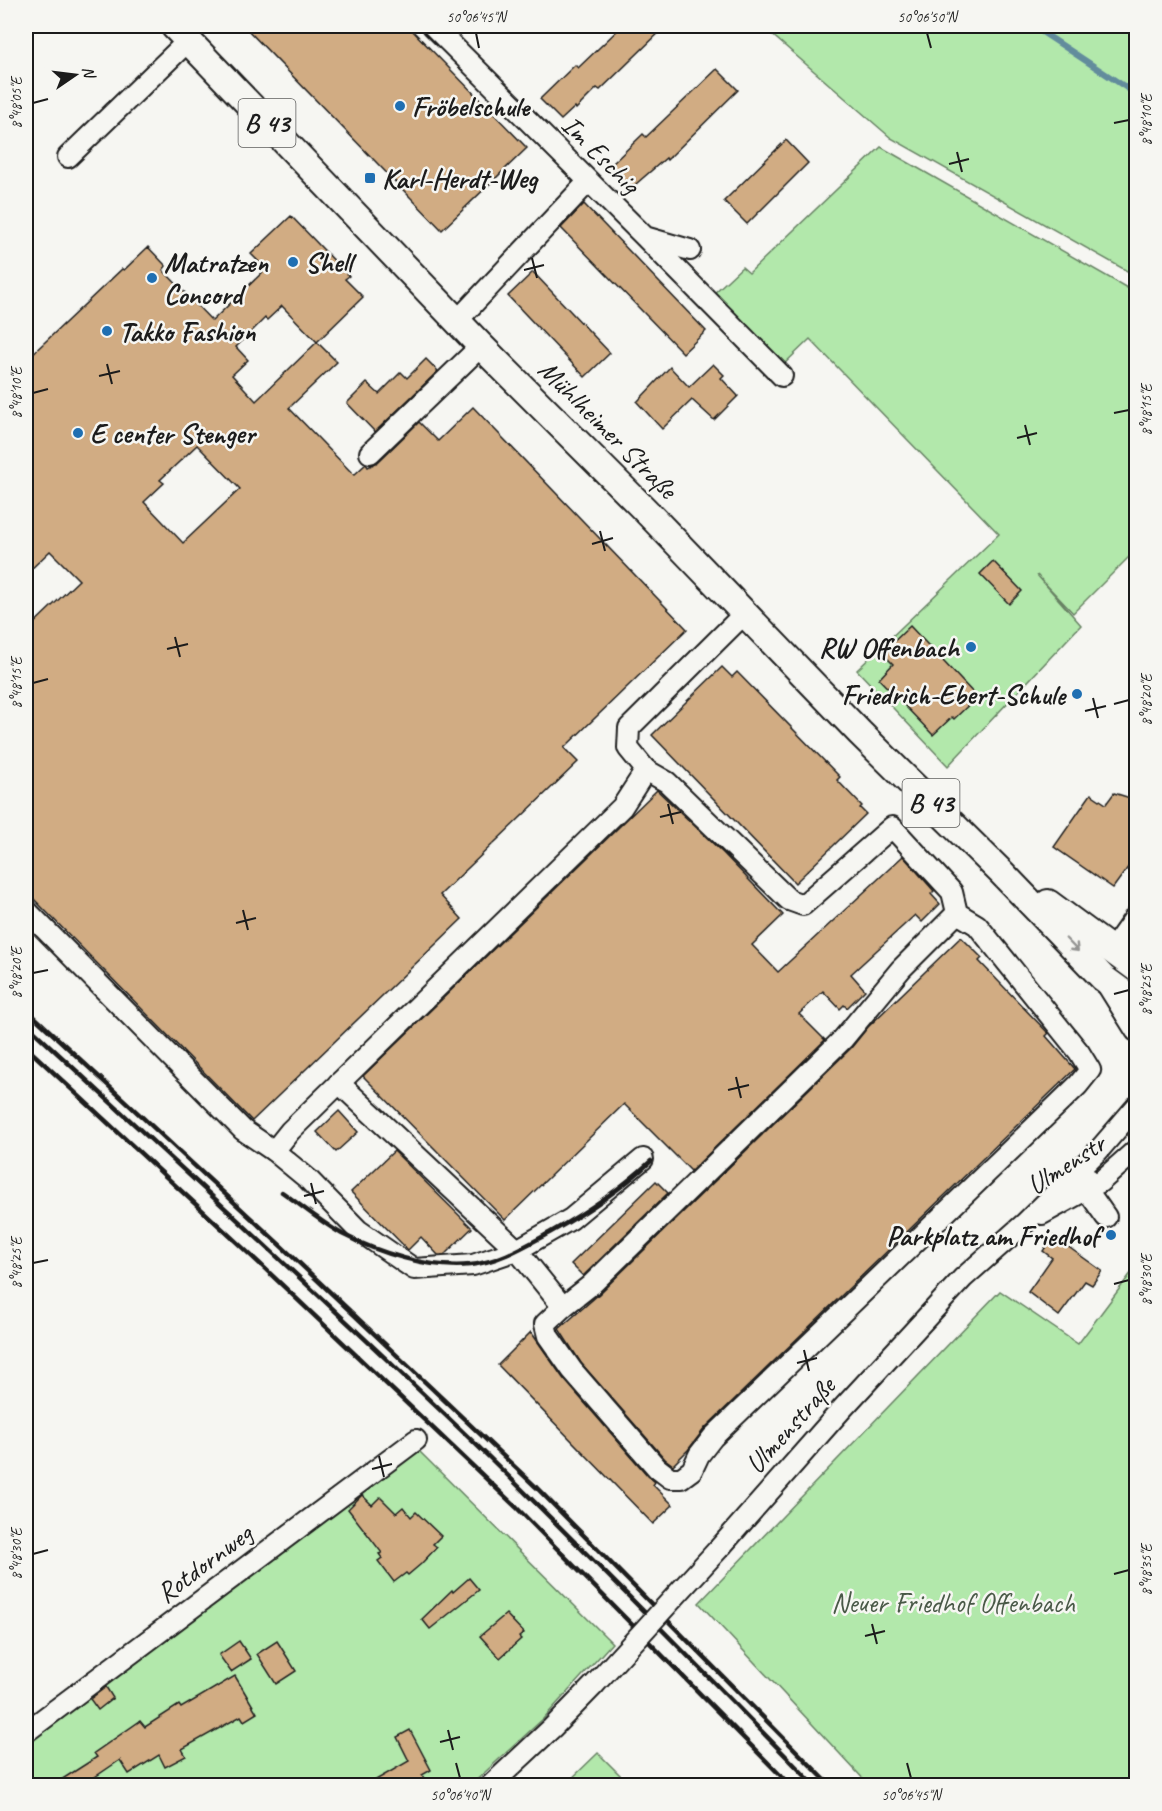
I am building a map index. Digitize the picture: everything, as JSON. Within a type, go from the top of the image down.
[{"type":"main road","name":"Mühlheimer Straße","points":[[181,33],[481,346],[860,733],[1002,873],[1103,978],[1137,1002]]},
{"type":"main road","name":"Mühlheimer Straße","points":[[1002,873],[1137,968]]},
{"type":"street","name":"Im Eschig","points":[[433,26],[588,183],[645,237],[690,250]]},
{"type":"street","points":[[68,157],[181,33]]},
{"type":"street","points":[[457,321],[588,183]]},
{"type":"street","points":[[645,237],[782,376]]},
{"type":"street","points":[[370,453],[481,346]]},
{"type":"street","points":[[745,613],[629,728],[628,748],[646,770],[668,782],[789,900],[803,905],[892,827],[952,892],[957,913],[977,925],[1079,1052],[1090,1070],[1078,1085],[713,1437],[699,1455],[692,1470],[681,1478],[670,1478],[657,1468],[572,1370],[548,1336],[545,1324],[563,1306],[591,1286],[843,1039],[901,969],[957,913]]},
{"type":"street","points":[[274,1151],[290,1131],[622,807],[646,770]]},
{"type":"street","points":[[26,910],[243,1130],[274,1151],[308,1179],[358,1230],[414,1269],[473,1265],[517,1250],[572,1220],[643,1159]]},
{"type":"street","points":[[1112,950],[1137,916]]},
{"type":"street","points":[[1103,978],[1137,1031]]},
{"type":"street","points":[[339,1083],[517,1250],[563,1306]]},
{"type":"street","name":"Ulmenstraße","points":[[490,1785],[552,1728],[594,1685],[963,1278],[1024,1224],[1098,1151],[1137,1107]]},
{"type":"street","name":"Ulmenstr","points":[[1024,1224],[1087,1190],[1137,1150]]},
{"type":"street","points":[[1098,1151],[1089,1176],[1087,1190],[1106,1217]]},
{"type":"street","name":"Rotdornweg","points":[[26,1732],[416,1440]]},
{"type":"green space","points":[[762,26],[1136,26],[1136,276],[891,138]]},
{"type":"green space","points":[[881,147],[1136,293],[1136,550],[1073,613],[1037,575],[1081,625],[948,766],[857,670],[999,534],[810,339],[781,367],[711,296],[742,267],[749,273]]},
{"type":"green space","name":"Neuer Friedhof Offenbach","points":[[1135,1268],[1136,1785],[869,1785],[699,1603],[1000,1291],[1078,1344]]},
{"type":"green space","points":[[418,1450],[612,1643],[543,1719],[471,1785],[26,1786],[26,1744]]},
{"type":"green space","points":[[598,1753],[622,1777],[613,1785],[565,1785]]},
{"type":"building","name":"Fröbelschule","points":[[244,26],[408,26],[527,148],[442,230]]},
{"type":"building","points":[[622,26],[666,26],[600,90],[597,88],[561,120],[540,99],[575,65],[578,68]]},
{"type":"building","points":[[717,69],[738,90],[667,160],[666,158],[629,190],[608,168],[643,134],[646,137]]},
{"type":"building","points":[[786,140],[808,163],[747,224],[724,201]]},
{"type":"building","points":[[584,204],[706,331],[683,353],[561,228]]},
{"type":"building","points":[[291,216],[349,276],[345,279],[363,297],[317,342],[337,362],[289,408],[354,475],[366,464],[368,467],[378,462],[419,422],[438,441],[473,407],[687,629],[564,748],[578,762],[440,895],[462,919],[252,1121],[26,891],[26,631],[79,580],[50,551],[26,574],[26,360],[148,247],[166,266],[163,270],[212,321],[266,269],[251,254]],"holes":[[[282,306],[317,342],[256,401],[232,375],[248,360],[236,347],[265,318],[267,320]],[[197,445],[240,489],[183,543],[144,502],[164,483],[160,480]]]},
{"type":"building","points":[[533,272],[610,353],[585,377],[508,296]]},
{"type":"building","points":[[426,359],[438,371],[375,432],[347,403],[367,383],[379,394],[401,372],[407,378]]},
{"type":"building","points":[[713,364],[724,375],[721,378],[738,396],[714,420],[692,400],[662,429],[637,402],[670,367],[689,387]]},
{"type":"building","points":[[993,561],[1022,591],[1009,604],[980,574]]},
{"type":"building","points":[[910,626],[977,697],[933,735],[879,679],[893,664],[882,653]]},
{"type":"building","points":[[722,667],[732,677],[737,672],[840,777],[837,780],[862,806],[860,808],[866,814],[795,883],[652,735]]},
{"type":"building","points":[[657,790],[783,915],[752,945],[778,972],[903,856],[934,891],[931,894],[940,904],[922,922],[915,915],[851,974],[865,990],[847,1008],[844,1005],[840,1009],[823,991],[799,1014],[825,1040],[691,1171],[624,1104],[505,1220],[363,1076]]},
{"type":"building","points":[[1114,793],[1137,800],[1137,855],[1113,888],[1054,847],[1091,794],[1106,804]]},
{"type":"building","points":[[961,937],[982,958],[979,961],[1049,1033],[1046,1036],[1075,1069],[705,1428],[673,1465],[665,1459],[581,1363],[559,1329],[599,1294]]},
{"type":"building","points":[[339,1111],[358,1132],[336,1152],[317,1132]]},
{"type":"building","points":[[394,1151],[472,1228],[444,1255],[438,1255],[421,1237],[408,1250],[351,1192]]},
{"type":"building","points":[[656,1181],[668,1193],[583,1276],[571,1264]]},
{"type":"building","points":[[1053,1236],[1102,1271],[1092,1285],[1085,1281],[1059,1316],[1028,1292],[1052,1258],[1043,1251]]},
{"type":"building","points":[[531,1332],[563,1378],[655,1482],[653,1485],[673,1505],[653,1524],[498,1365]]},
{"type":"building","points":[[362,1495],[372,1505],[380,1497],[396,1513],[403,1507],[411,1517],[416,1512],[441,1536],[433,1544],[437,1547],[421,1564],[408,1575],[406,1573],[394,1582],[378,1561],[382,1558],[379,1554],[382,1553],[348,1509]]},
{"type":"building","points":[[469,1578],[479,1590],[430,1629],[422,1619],[452,1590],[453,1592]]},
{"type":"building","points":[[506,1614],[524,1633],[519,1637],[521,1639],[500,1658],[480,1636]]},
{"type":"building","points":[[239,1641],[251,1659],[231,1672],[219,1655]]},
{"type":"building","points":[[277,1641],[296,1671],[276,1684],[257,1654]]},
{"type":"building","points":[[235,1676],[257,1713],[244,1721],[241,1716],[182,1749],[186,1756],[165,1767],[159,1755],[129,1774],[120,1760],[83,1785],[53,1785],[97,1757],[94,1753],[140,1721],[145,1727],[179,1705],[181,1708]]},
{"type":"building","points":[[106,1687],[113,1698],[98,1710],[90,1699]]},
{"type":"building","points":[[410,1730],[431,1770],[422,1775],[425,1780],[415,1785],[367,1785],[409,1761],[397,1737]]},
{"type":"waterway","points":[[1033,26],[1136,94]]},
{"type":"railway","points":[[26,1009],[536,1487],[831,1786]]},
{"type":"railway","points":[[26,1024],[317,1293],[489,1457],[815,1786]]},
{"type":"railway","points":[[26,1047],[258,1262],[516,1507],[791,1786]]},
{"type":"railway","points":[[282,1192],[342,1234],[372,1247],[404,1258],[437,1265],[470,1265],[491,1261],[531,1243],[591,1208],[651,1161]]},
{"type":"place","name":"Fröbelschule","points":[[400,106]]},
{"type":"place","name":"Karl-Herdt-Weg","points":[[370,178]]},
{"type":"place","name":"Shell","points":[[293,262]]},
{"type":"place","name":"Matratzen Concord","points":[[152,278]]},
{"type":"place","name":"Takko Fashion","points":[[107,331]]},
{"type":"place","name":"E center Stenger","points":[[78,433]]},
{"type":"place","name":"RW Offenbach","points":[[971,647]]},
{"type":"place","name":"Friedrich-Ebert-Schule","points":[[1077,694]]},
{"type":"place","name":"Parkplatz am Friedhof","points":[[1111,1235]]}]
